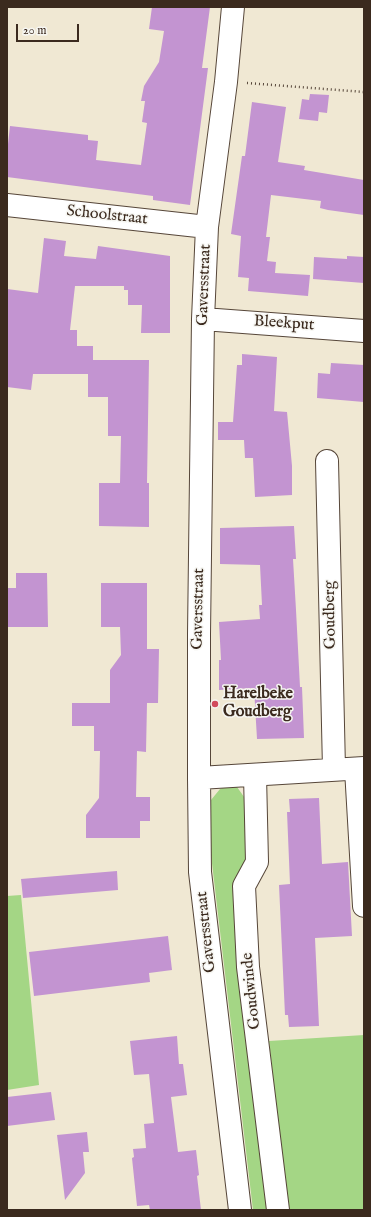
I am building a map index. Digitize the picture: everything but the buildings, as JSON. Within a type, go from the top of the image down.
[{"type":"street","name":"Gaversstraat","points":[[233,7],[227,58],[226,82],[207,228],[203,319],[199,634],[199,778],[200,872],[240,1210]]},
{"type":"street","name":"Schoolstraat","points":[[7,205],[207,228]]},
{"type":"street","name":"Bleekput","points":[[203,319],[364,331]]},
{"type":"street","name":"Goudberg","points":[[327,462],[334,769]]},
{"type":"street","points":[[199,778],[360,768],[364,906]]},
{"type":"street","name":"Goudwinde","points":[[255,775],[257,862],[244,886],[248,967],[278,1210]]},
{"type":"path","points":[[226,82],[364,92]]},
{"type":"green space","points":[[229,785],[237,787],[247,801],[268,1210],[253,1210],[211,855],[211,800],[220,789]]},
{"type":"green space","points":[[21,895],[39,1085],[7,1090],[7,896]]},
{"type":"green space","points":[[364,1035],[364,1210],[288,1210],[269,1041]]},
{"type":"place","name":"Harelbeke Goudberg","points":[[215,704]]}]
